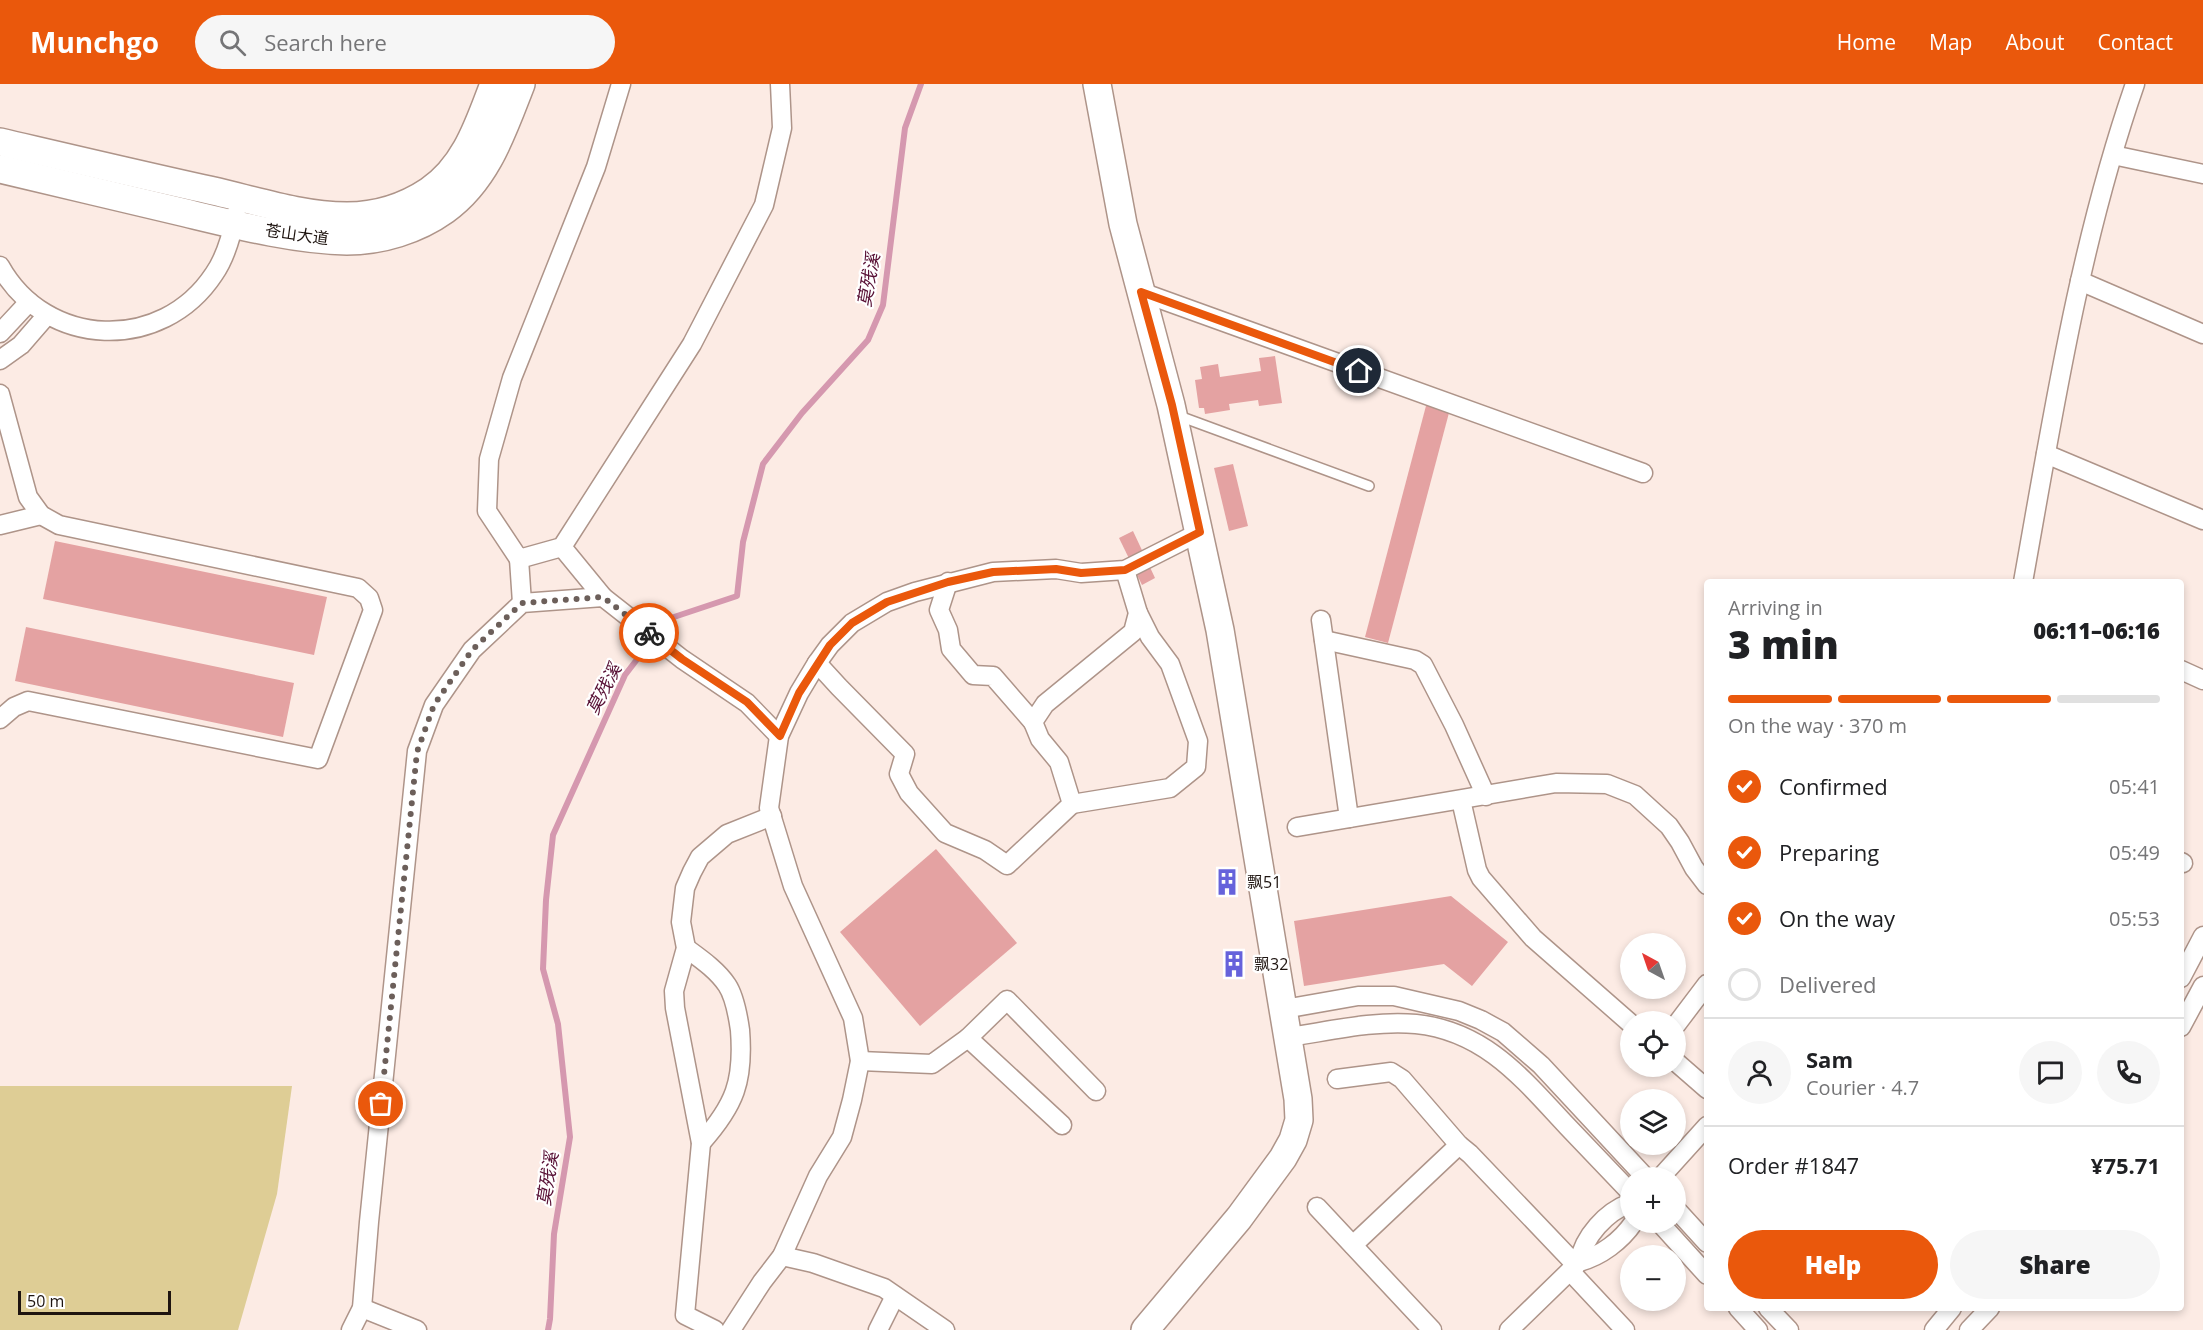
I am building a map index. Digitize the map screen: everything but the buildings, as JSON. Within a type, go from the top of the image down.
[{"type":"street","name":"苍山大道","points":[[0,142],[289,209],[347,216],[387,211],[411,202],[431,190],[462,158],[475,134],[494,84]]},
{"type":"street","name":"苍山大道","points":[[0,169],[234,224],[321,239],[348,241],[393,235],[422,224],[446,210],[482,172],[497,144],[520,84]]},
{"type":"street","points":[[522,603],[519,559],[488,511],[489,459],[512,378],[597,167],[621,84]]},
{"type":"street","points":[[519,559],[562,547],[692,344],[764,205],[782,128],[780,84]]},
{"type":"street","points":[[1097,84],[1123,224],[1174,414],[1220,630],[1289,1037],[1299,1120],[1293,1140],[1283,1158],[1239,1218],[1145,1330]]},
{"type":"street","points":[[2024,579],[2085,254],[2135,84]]},
{"type":"street","points":[[2113,156],[2203,174]]},
{"type":"street","points":[[0,266],[17,291],[46,315],[68,325],[90,330],[116,332],[136,329],[152,323],[188,302],[214,274],[225,252],[234,224],[239,197]]},
{"type":"street","points":[[2080,281],[2203,334]]},
{"type":"street","points":[[1141,292],[1643,473]]},
{"type":"street","points":[[0,333],[29,302]]},
{"type":"street","points":[[0,360],[21,345],[46,315]]},
{"type":"street","points":[[0,394],[28,497],[41,515],[59,525],[358,588],[369,598],[372,610],[318,759],[28,701],[14,707],[0,719]]},
{"type":"street","points":[[2046,454],[2203,520]]},
{"type":"street","points":[[0,525],[41,515]]},
{"type":"street","points":[[731,1330],[782,1256],[819,1176],[842,1137],[860,1061],[853,1018],[793,886],[769,808],[780,736],[799,693],[830,645],[852,623],[887,602],[948,582],[993,572],[1056,569],[1081,573],[1125,570],[1200,532]]},
{"type":"street","points":[[562,547],[603,597],[682,659],[747,702],[780,736]]},
{"type":"street","points":[[817,663],[905,754],[899,774],[909,793],[945,833],[985,850],[1007,864],[1072,804],[1170,788],[1196,767],[1197,741],[1170,664],[1150,638],[1138,613],[1125,570]]},
{"type":"street","points":[[948,582],[939,610],[948,630],[951,649],[973,675],[993,676],[1033,722],[1040,739],[1059,762],[1072,804]]},
{"type":"street","points":[[351,1330],[362,1308],[417,752],[434,705],[472,650],[522,603],[603,597]]},
{"type":"street","points":[[1033,722],[1045,704],[1133,632],[1138,613]]},
{"type":"street","points":[[1321,620],[1348,818]]},
{"type":"street","points":[[1324,640],[1415,660],[1424,665],[1486,796]]},
{"type":"street","points":[[2184,671],[2203,680]]},
{"type":"street","points":[[1297,827],[1556,783],[1607,784],[1642,800],[1669,826],[1704,881]]},
{"type":"street","points":[[1461,800],[1477,870],[1481,878],[1533,938],[1620,1014]]},
{"type":"street","points":[[715,1330],[685,1315],[701,1143],[675,1008],[674,991],[686,948],[681,922],[685,888],[700,857],[727,834],[772,816]]},
{"type":"street","points":[[2184,973],[2202,942]]},
{"type":"street","points":[[686,948],[712,968],[728,987],[738,1018],[742,1058],[739,1082],[721,1121],[701,1143]]},
{"type":"street","points":[[2184,1022],[2203,986]]},
{"type":"street","points":[[1686,1012],[1704,988]]},
{"type":"street","points":[[1284,1009],[1358,996],[1394,996],[1459,1011],[1481,1020],[1503,1032],[1554,1078],[1636,1167]]},
{"type":"street","points":[[1394,996],[1394,1024]]},
{"type":"street","points":[[860,1061],[932,1064],[968,1038],[1007,1000],[1096,1092]]},
{"type":"street","points":[[1289,1037],[1394,1024],[1416,1024],[1437,1028],[1476,1043],[1495,1054],[1525,1080],[1620,1181]]},
{"type":"street","points":[[968,1038],[1062,1125]]},
{"type":"street","points":[[1686,1071],[1704,1086]]},
{"type":"street","points":[[1336,1078],[1391,1072],[1402,1079],[1459,1145],[1575,1266],[1625,1330]]},
{"type":"street","points":[[1670,1167],[1704,1129]]},
{"type":"street","points":[[1353,1245],[1459,1145]]},
{"type":"street","points":[[1575,1266],[1584,1244],[1593,1232],[1620,1207]]},
{"type":"street","points":[[1317,1208],[1432,1330]]},
{"type":"street","points":[[1686,1220],[1704,1240]]},
{"type":"street","points":[[1509,1330],[1575,1266],[1594,1258],[1626,1233]]},
{"type":"street","points":[[1669,1233],[1704,1272]]},
{"type":"street","points":[[782,1256],[813,1263],[884,1288],[945,1330]]},
{"type":"street","points":[[878,1330],[895,1296]]},
{"type":"street","points":[[362,1308],[417,1330]]},
{"type":"street","points":[[1741,1311],[1758,1330]]},
{"type":"street","points":[[1771,1311],[1789,1330]]},
{"type":"street","points":[[1934,1330],[1950,1311]]},
{"type":"street","points":[[1969,1330],[1987,1311]]},
{"type":"lane","points":[[1174,414],[1368,486]]},
{"type":"shaded area","points":[[0,1086],[292,1086],[277,1194],[238,1330],[0,1330]]},
{"type":"waterway","name":"莫残溪","points":[[548,1330],[554,1234],[570,1137],[558,1024],[543,969],[546,900],[553,835],[625,675],[668,619],[737,596],[743,542],[763,464],[802,413],[868,340],[883,305],[905,128],[921,84]]},
{"type":"way so far","points":[[381,1104],[417,752],[434,705],[472,650],[522,603],[603,597],[649,633]]},
{"type":"place","name":"飘51","points":[[1227,882]]},
{"type":"place","name":"飘32","points":[[1234,964]]},
{"type":"route","points":[[649,633],[682,659],[747,702],[780,736],[799,693],[830,645],[852,623],[887,602],[948,582],[993,572],[1056,569],[1081,573],[1125,570],[1200,532],[1172,405],[1141,292],[1359,371]]}]
